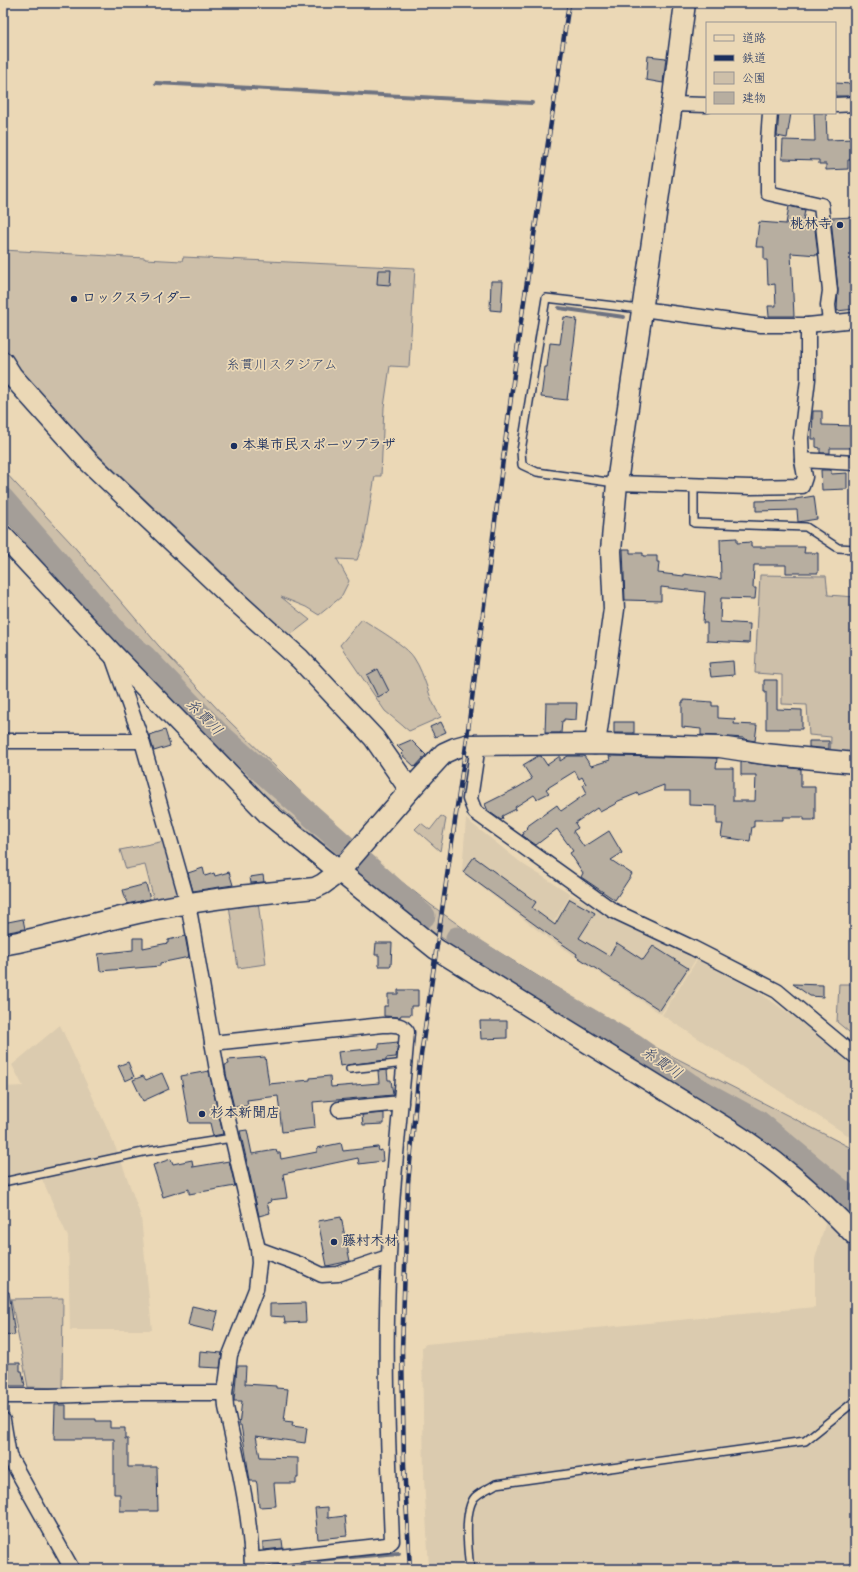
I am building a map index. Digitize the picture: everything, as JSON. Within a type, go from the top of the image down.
[{"type":"street","points":[[595,744],[614,609],[611,551],[617,483],[672,104],[685,3]]},
{"type":"street","points":[[672,104],[706,105]]},
{"type":"street","points":[[836,105],[855,104]]},
{"type":"street","points":[[770,114],[768,141],[768,193],[821,205],[830,291],[828,305],[830,322]]},
{"type":"street","points":[[642,309],[761,325],[808,325],[855,320]]},
{"type":"street","points":[[617,483],[694,486],[802,486],[805,477],[802,460],[801,438],[808,379],[808,325]]},
{"type":"street","points":[[3,362],[12,376],[88,461],[230,596],[300,658],[374,738],[410,790]]},
{"type":"street","points":[[802,460],[855,463]]},
{"type":"street","points":[[3,536],[110,652],[268,814],[342,868],[436,949],[754,1146],[795,1177],[824,1203],[855,1235]]},
{"type":"street","points":[[110,652],[142,741],[188,903],[212,1043],[258,1249],[259,1263],[256,1289],[230,1354],[225,1393],[226,1407],[251,1536],[252,1565],[387,1545],[392,1541],[387,1428],[388,1257],[407,1032],[400,1025],[212,1043]]},
{"type":"street","points":[[3,741],[142,741]]},
{"type":"street","points":[[3,945],[31,940],[161,908],[188,903],[315,888],[323,884],[342,868],[444,753],[466,745],[595,744],[720,748],[772,755],[855,763]]},
{"type":"street","points":[[478,745],[470,800],[475,812],[612,910],[693,948],[777,991],[855,1056]]},
{"type":"street","points":[[339,1109],[401,1103]]},
{"type":"street","points":[[258,1249],[299,1264],[322,1275],[338,1274],[388,1257]]},
{"type":"street","points":[[3,1396],[130,1393],[225,1393]]},
{"type":"street","points":[[3,1420],[9,1456],[72,1569]]},
{"type":"lane","points":[[617,483],[537,472],[522,466],[521,451],[546,298],[642,309]]},
{"type":"lane","points":[[694,486],[694,523],[806,527],[838,548],[855,549]]},
{"type":"lane","points":[[350,1069],[405,1063]]},
{"type":"lane","points":[[3,1182],[143,1152],[232,1138]]},
{"type":"lane","points":[[470,1569],[467,1542],[468,1516],[474,1498],[496,1484],[806,1441],[855,1401]]},
{"type":"shaded area","points":[[466,819],[524,865],[571,894],[545,936],[462,872]]},
{"type":"shaded area","points":[[571,895],[696,959],[661,1014],[546,937]]},
{"type":"shaded area","points":[[697,960],[757,991],[823,1037],[855,1068],[855,1140],[662,1015]]},
{"type":"shaded area","points":[[60,1025],[119,1155],[141,1217],[152,1330],[70,1330],[68,1237],[41,1177],[3,1184],[3,1087],[23,1086],[12,1065]]},
{"type":"shaded area","points":[[826,1221],[855,1251],[855,1569],[429,1569],[424,1478],[422,1347],[426,1344],[815,1307],[815,1259]]},
{"type":"green space","name":"本巣市民スポーツプラザ","points":[[3,250],[182,261],[183,257],[415,268],[409,367],[390,366],[384,407],[381,476],[375,476],[364,541],[357,560],[337,559],[349,581],[341,597],[319,615],[306,607],[281,597],[310,620],[289,636],[51,410],[3,345]]},
{"type":"green space","points":[[3,470],[71,543],[158,645],[225,717],[354,844],[431,905],[481,941],[641,1040],[855,1150],[855,1224],[842,1208],[765,1140],[543,1005],[418,922],[260,791],[106,633],[3,517]]},
{"type":"green space","points":[[760,575],[826,576],[828,595],[855,597],[855,759],[830,759],[831,737],[809,735],[807,705],[782,704],[782,675],[755,673]]},
{"type":"green space","points":[[362,619],[397,642],[410,653],[418,665],[433,703],[441,717],[409,731],[385,711],[340,645]]},
{"type":"green space","points":[[441,816],[446,819],[440,851],[415,829],[421,823],[430,830]]},
{"type":"green space","points":[[165,841],[181,897],[155,904],[145,865],[126,869],[120,850]]},
{"type":"green space","points":[[258,902],[266,964],[238,968],[229,905]]},
{"type":"green space","points":[[839,984],[855,984],[855,1037],[837,1022]]},
{"type":"green space","points":[[63,1298],[62,1388],[28,1387],[11,1299]]},
{"type":"building","points":[[648,56],[666,58],[663,83],[646,80]]},
{"type":"building","points":[[836,83],[852,84],[852,87],[855,88],[855,96],[836,96]]},
{"type":"building","points":[[779,114],[791,114],[787,138],[777,136]]},
{"type":"building","points":[[814,114],[826,114],[827,140],[854,139],[855,160],[848,160],[848,169],[826,170],[826,164],[819,164],[819,160],[782,159],[783,140],[815,141]]},
{"type":"building","points":[[789,206],[805,210],[803,221],[814,221],[818,255],[791,253],[794,316],[769,316],[768,306],[776,306],[775,284],[768,285],[767,260],[764,260],[764,247],[756,247],[759,222],[786,224]]},
{"type":"building","points":[[855,217],[855,309],[837,311],[838,290],[831,218]]},
{"type":"building","points":[[378,270],[391,270],[390,285],[377,284]]},
{"type":"building","points":[[491,281],[503,281],[501,311],[490,310]]},
{"type":"building","points":[[564,317],[577,319],[567,400],[541,397],[550,343],[560,344]]},
{"type":"building","points":[[813,411],[822,411],[822,425],[855,426],[855,448],[830,448],[830,453],[820,453],[820,448],[816,447],[816,439],[812,439]]},
{"type":"building","points":[[821,470],[831,470],[831,474],[847,473],[847,489],[822,490]]},
{"type":"building","points":[[814,496],[817,519],[798,522],[797,510],[756,511],[756,501],[795,500]]},
{"type":"building","points":[[737,538],[737,543],[751,542],[751,547],[805,547],[804,553],[818,553],[818,573],[786,573],[786,565],[754,565],[753,588],[756,588],[755,599],[721,598],[720,622],[750,624],[749,643],[707,641],[707,623],[703,623],[705,592],[661,587],[661,601],[625,600],[623,549],[630,549],[630,553],[643,553],[643,556],[657,556],[657,562],[659,562],[658,573],[684,576],[684,574],[721,579],[720,539]]},
{"type":"building","points":[[733,661],[734,675],[711,677],[709,663]]},
{"type":"building","points":[[378,669],[389,691],[378,697],[367,675]]},
{"type":"building","points":[[764,680],[777,680],[777,709],[802,710],[802,729],[766,729],[766,692],[764,692]]},
{"type":"building","points":[[684,700],[712,702],[712,706],[718,706],[718,718],[735,719],[734,724],[757,725],[755,741],[744,738],[701,735],[701,729],[682,727],[682,702],[684,702]]},
{"type":"building","points":[[546,703],[577,703],[576,720],[564,719],[564,721],[562,721],[561,733],[545,733]]},
{"type":"building","points":[[441,722],[446,732],[435,737],[430,727]]},
{"type":"building","points":[[614,722],[634,722],[634,733],[614,733]]},
{"type":"building","points":[[165,730],[170,746],[154,751],[149,735]]},
{"type":"building","points":[[411,740],[426,755],[415,767],[401,754],[403,752],[397,746]]},
{"type":"building","points":[[809,741],[829,741],[829,749],[809,747]]},
{"type":"building","points":[[538,756],[541,756],[547,765],[560,756],[560,761],[568,756],[584,756],[591,766],[610,760],[609,756],[717,758],[716,768],[733,768],[733,801],[755,801],[756,775],[741,775],[741,762],[801,769],[801,787],[815,787],[815,820],[804,820],[804,817],[783,817],[783,820],[754,820],[754,827],[752,827],[750,841],[721,837],[723,824],[717,824],[717,806],[689,805],[689,791],[664,791],[664,785],[616,802],[617,803],[600,812],[597,808],[575,823],[578,828],[573,831],[584,847],[609,831],[622,853],[611,860],[632,874],[615,900],[581,877],[583,873],[570,853],[573,851],[557,829],[536,845],[522,835],[524,834],[523,832],[528,829],[526,827],[557,805],[561,811],[587,793],[583,785],[586,784],[582,777],[579,779],[575,771],[546,789],[549,793],[537,799],[534,795],[515,807],[516,809],[502,816],[503,819],[501,820],[488,811],[485,804],[532,779],[523,765]]},
{"type":"building","points":[[474,857],[536,902],[532,908],[555,925],[570,899],[595,913],[579,938],[609,956],[617,943],[643,960],[653,946],[688,968],[660,1010],[576,956],[577,954],[463,872]]},
{"type":"building","points":[[203,868],[205,876],[214,873],[215,876],[229,872],[233,885],[193,891],[188,873]]},
{"type":"building","points":[[263,875],[264,882],[251,883],[250,877]]},
{"type":"building","points":[[146,884],[150,899],[127,904],[123,890]]},
{"type":"building","points":[[23,919],[25,929],[3,933],[3,923]]},
{"type":"building","points":[[185,936],[189,957],[160,963],[160,966],[100,971],[98,954],[133,950],[133,938],[143,938],[143,948],[168,943],[168,940]]},
{"type":"building","points":[[376,943],[392,943],[391,966],[379,966],[379,955],[375,955]]},
{"type":"building","points":[[793,984],[823,985],[823,997],[810,996]]},
{"type":"building","points":[[398,990],[418,990],[418,1006],[411,1006],[411,1015],[401,1015],[400,1017],[384,1016],[384,1006],[388,1006],[388,994],[398,994]]},
{"type":"building","points":[[480,1021],[507,1021],[507,1038],[481,1039]]},
{"type":"building","points":[[398,1042],[396,1057],[386,1058],[386,1060],[340,1066],[338,1052],[379,1048],[379,1044]]},
{"type":"building","points":[[265,1057],[269,1084],[310,1080],[310,1078],[330,1076],[331,1087],[379,1083],[378,1071],[387,1070],[388,1080],[391,1080],[393,1095],[313,1102],[315,1128],[282,1132],[278,1096],[247,1100],[248,1106],[234,1107],[226,1074],[225,1065],[229,1064],[228,1060]]},
{"type":"building","points":[[128,1062],[134,1077],[125,1081],[118,1066]]},
{"type":"building","points":[[209,1071],[223,1134],[213,1136],[210,1123],[189,1123],[181,1076]]},
{"type":"building","points":[[162,1073],[169,1089],[143,1101],[133,1080],[143,1076],[146,1080]]},
{"type":"building","points":[[384,1113],[384,1124],[363,1125],[362,1115]]},
{"type":"building","points":[[247,1130],[252,1154],[276,1150],[277,1153],[280,1153],[281,1159],[317,1152],[317,1148],[341,1143],[343,1151],[378,1147],[379,1151],[382,1150],[383,1161],[359,1164],[358,1158],[283,1174],[287,1198],[270,1200],[271,1202],[267,1203],[270,1213],[259,1216],[240,1131]]},
{"type":"building","points":[[171,1159],[173,1164],[192,1160],[193,1167],[229,1161],[235,1186],[189,1194],[189,1189],[163,1197],[153,1165]]},
{"type":"building","name":"藤村木材","points":[[341,1217],[350,1261],[327,1266],[318,1221]]},
{"type":"building","points":[[3,1292],[9,1292],[15,1335],[3,1334]]},
{"type":"building","points":[[305,1303],[306,1322],[285,1323],[284,1317],[270,1316],[270,1304]]},
{"type":"building","points":[[192,1306],[218,1312],[213,1331],[188,1325]]},
{"type":"building","points":[[200,1351],[222,1353],[220,1368],[199,1367]]},
{"type":"building","points":[[3,1363],[20,1363],[20,1371],[22,1371],[25,1386],[3,1386]]},
{"type":"building","points":[[237,1366],[246,1366],[245,1384],[276,1386],[276,1388],[288,1389],[284,1421],[293,1422],[292,1426],[307,1428],[305,1443],[256,1436],[260,1457],[298,1458],[298,1478],[296,1478],[296,1483],[274,1483],[276,1506],[259,1507],[256,1481],[250,1481],[241,1425],[239,1425],[242,1401],[234,1401]]},
{"type":"building","points":[[55,1405],[66,1405],[66,1419],[96,1419],[96,1421],[110,1421],[110,1428],[125,1428],[125,1439],[128,1439],[128,1467],[157,1467],[158,1511],[120,1511],[120,1494],[114,1494],[114,1439],[54,1439]]},
{"type":"building","points":[[328,1507],[328,1518],[345,1516],[347,1536],[318,1539],[315,1508]]},
{"type":"building","points":[[282,1540],[283,1548],[263,1550],[263,1542]]},
{"type":"waterway","points":[[156,83],[532,103]]},
{"type":"waterway","points":[[559,308],[624,317]]},
{"type":"waterway","name":"糸貫川","points":[[3,499],[118,634],[144,656],[217,732],[424,916]]},
{"type":"waterway","name":"糸貫川","points":[[457,938],[520,979],[633,1045],[689,1084],[759,1122],[855,1202]]},
{"type":"waterway","points":[[318,1560],[399,1553]]},
{"type":"railway","points":[[410,1569],[404,1465],[402,1350],[408,1183],[419,1069],[466,745],[520,328],[569,3]]},
{"type":"place","name":"桃林寺","points":[[840,225]]},
{"type":"place","name":"ロックスライダー","points":[[74,299]]},
{"type":"place","name":"本巣市民スポーツプラザ","points":[[234,446]]},
{"type":"place","name":"杉本新聞店","points":[[202,1114]]},
{"type":"place","name":"藤村木材","points":[[334,1242]]},
{"type":"park label","name":"糸貫川スタジアム","points":[[282,366]]}]
